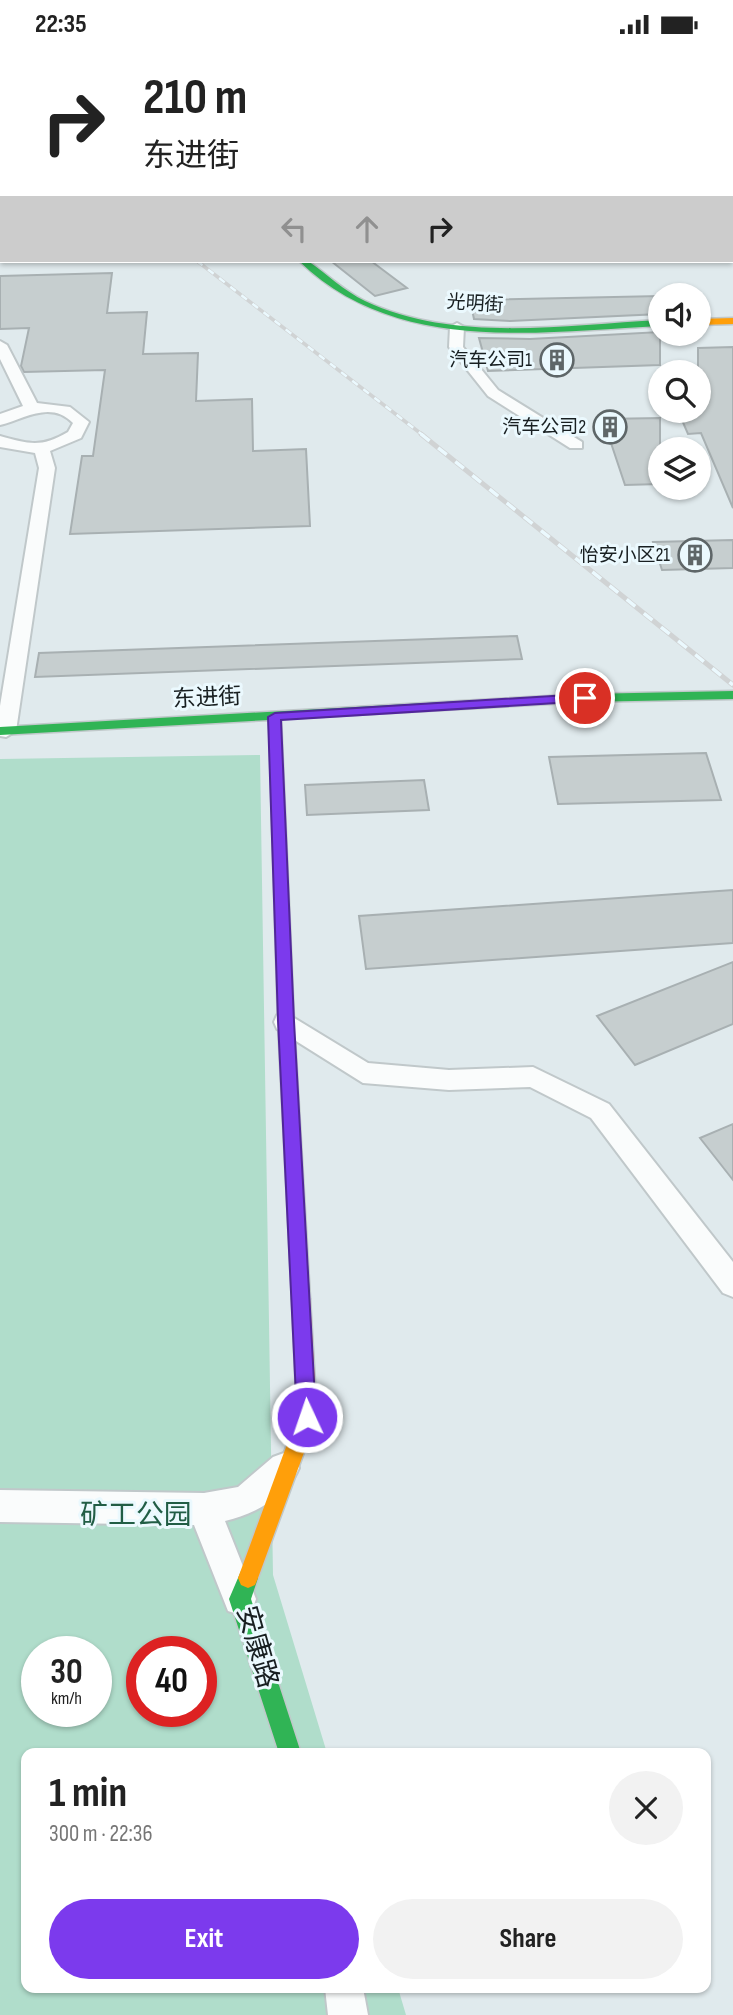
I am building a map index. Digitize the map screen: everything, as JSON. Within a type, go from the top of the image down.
[{"type":"main road","name":"光明街","points":[[306,263],[363,304],[411,318],[457,327],[648,323]]},
{"type":"main road","points":[[711,322],[733,321]]},
{"type":"main road","name":"东进街","points":[[3,731],[585,698],[733,695]]},
{"type":"main road","name":"安康路","points":[[275,717],[286,1021],[307,1417],[240,1599],[288,1748]]},
{"type":"street","points":[[457,327],[456,347],[492,393],[576,445]]},
{"type":"street","points":[[0,345],[33,410]]},
{"type":"street","points":[[0,420],[13,412],[33,410],[41,406],[67,410],[81,422],[75,435],[41,448],[13,447],[0,441]]},
{"type":"street","points":[[3,731],[47,468],[41,448]]},
{"type":"street","points":[[286,1021],[363,1073],[449,1080],[533,1077],[600,1111],[733,1284]]},
{"type":"street","name":"安康路","points":[[0,1506],[204,1510],[245,1501],[290,1463]]},
{"type":"street","points":[[204,1510],[240,1599]]},
{"type":"street","points":[[345,1993],[348,2015]]},
{"type":"green space","name":"矿工公园","points":[[260,755],[273,1575],[325,1748],[21,1748],[21,1993],[399,1993],[406,2015],[0,2015],[0,759]]},
{"type":"building","points":[[334,263],[374,263],[407,288],[375,296]]},
{"type":"building","points":[[112,273],[107,313],[147,312],[143,354],[198,353],[196,401],[252,399],[253,451],[306,449],[310,526],[70,534],[82,456],[93,456],[105,370],[24,372],[21,366],[29,328],[0,329],[0,276]]},
{"type":"building","points":[[648,296],[648,315],[510,321],[474,319],[470,300]]},
{"type":"building","points":[[648,333],[648,346],[660,346],[660,360],[648,360],[648,365],[488,371],[479,338],[530,339]]},
{"type":"building","points":[[733,347],[733,508],[711,456],[711,437],[703,437],[701,433],[688,434],[683,423],[711,423],[711,360],[698,360],[698,348]]},
{"type":"building","points":[[648,418],[648,423],[660,423],[660,437],[648,437],[648,484],[625,485],[603,419]]},
{"type":"building","name":"怡安小区21","points":[[733,540],[733,568],[662,570],[653,542]]},
{"type":"building","points":[[517,636],[522,659],[35,677],[39,653]]},
{"type":"building","points":[[706,753],[721,800],[558,804],[549,757]]},
{"type":"building","points":[[424,780],[429,810],[307,815],[305,785]]},
{"type":"building","points":[[733,890],[733,943],[366,969],[359,916]]},
{"type":"building","points":[[733,962],[733,1024],[635,1065],[597,1016]]},
{"type":"building","points":[[733,1124],[733,1180],[700,1138]]},
{"type":"railway","points":[[200,263],[424,436]]},
{"type":"railway","points":[[421,434],[733,685]]},
{"type":"traffic: fast","points":[[306,263],[340,290],[364,304],[435,324],[510,330],[648,324]]},
{"type":"traffic: fast","points":[[0,731],[585,698],[733,695]]},
{"type":"traffic: fast","points":[[275,717],[286,1022],[301,1299]]},
{"type":"traffic: fast","points":[[248,1578],[240,1599],[288,1748]]},
{"type":"traffic: slow","points":[[711,322],[733,321]]},
{"type":"traffic: slow","points":[[248,1578],[307,1417],[301,1299]]},
{"type":"place","name":"汽车公司1","points":[[557,360]]},
{"type":"place","name":"汽车公司2","points":[[610,427]]},
{"type":"place","name":"怡安小区21","points":[[695,555]]},
{"type":"route","points":[[307,1417],[286,1021],[275,717],[585,698]]}]
